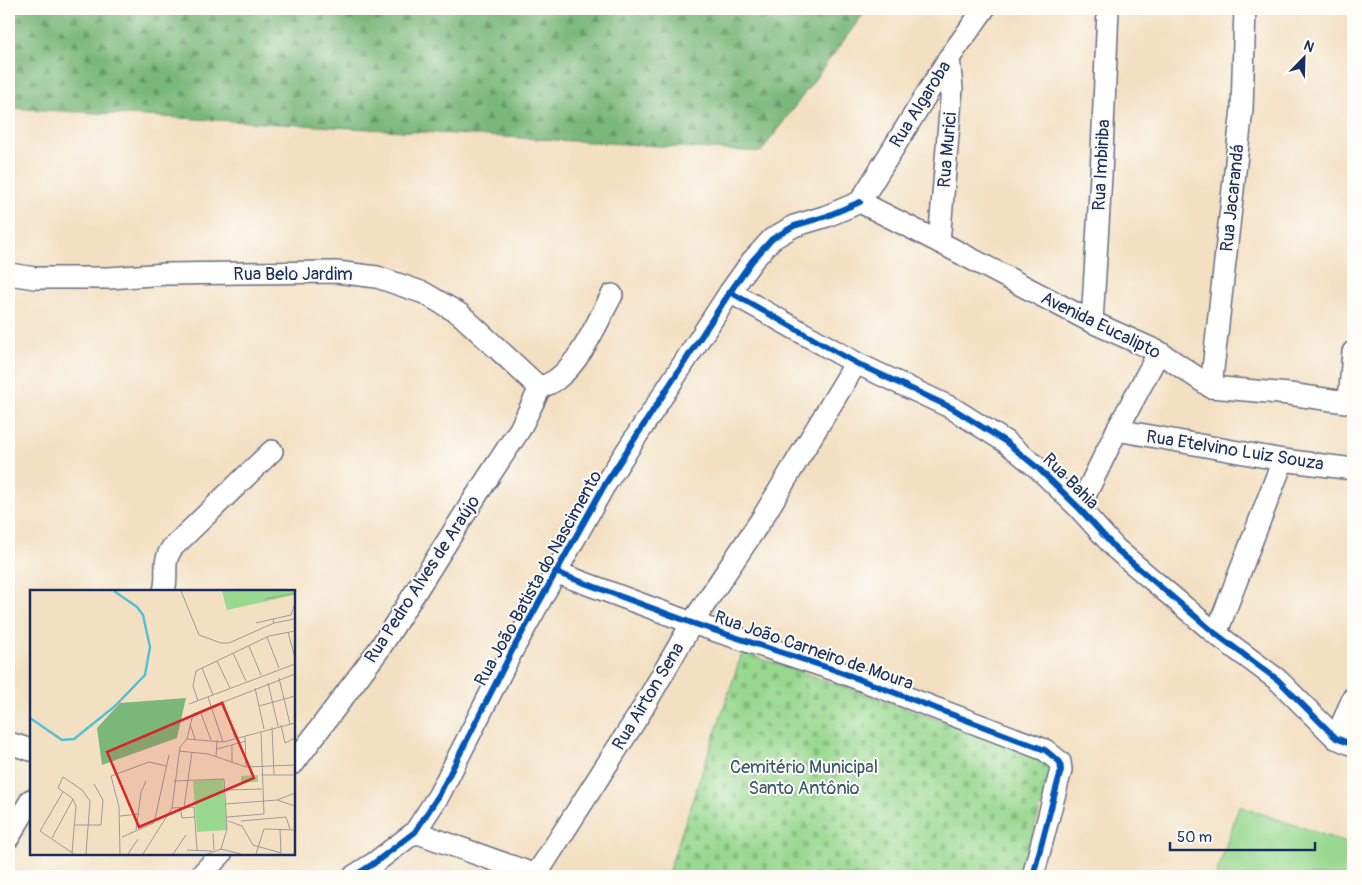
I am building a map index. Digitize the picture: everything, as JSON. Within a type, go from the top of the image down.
[{"type":"street","name":"Rua Algaroba","points":[[860,202],[949,58],[984,9]]},
{"type":"street","name":"Rua Imbiriba","points":[[1092,322],[1101,176],[1108,9]]},
{"type":"street","name":"Rua Jacarandá","points":[[1211,387],[1242,109],[1245,9]]},
{"type":"street","name":"Rua Murici","points":[[939,242],[952,88],[949,58]]},
{"type":"street","name":"Avenida Eucalipto","points":[[860,202],[1092,322],[1158,352],[1211,387],[1351,402]]},
{"type":"street","name":"Rua João Batista do Nascimento","points":[[354,876],[415,832],[439,795],[512,651],[604,486],[752,261],[772,239],[794,226],[827,216],[860,202]]},
{"type":"street","name":"Rua Belo Jardim","points":[[9,274],[35,278],[109,278],[166,274],[336,272],[378,277],[424,293],[460,314],[540,388]]},
{"type":"street","name":"Rua Bahia","points":[[730,292],[856,363],[952,408],[1006,442],[1040,469],[1079,508],[1116,550],[1216,634],[1278,680],[1345,741]]},
{"type":"street","points":[[540,388],[556,380],[567,370],[582,350],[612,295]]},
{"type":"street","points":[[1079,508],[1158,352]]},
{"type":"street","points":[[1351,402],[1353,352]]},
{"type":"street","name":"Rua Airton Sena","points":[[538,876],[640,713],[692,623],[763,518],[856,363]]},
{"type":"street","name":"Rua Pedro Alves de Araújo","points":[[295,762],[380,648],[520,429],[540,388]]},
{"type":"street","name":"Rua Etelvino Luiz Souza","points":[[1117,430],[1283,460],[1353,469]]},
{"type":"street","points":[[164,590],[166,583],[165,561],[172,548],[272,451]]},
{"type":"street","points":[[1216,634],[1283,460]]},
{"type":"street","name":"Rua João Carneiro de Moura","points":[[555,572],[692,623],[844,673],[1045,750],[1060,762],[1060,775],[1033,876]]},
{"type":"street","points":[[1345,741],[1353,698]]},
{"type":"street","points":[[9,743],[30,750]]},
{"type":"street","points":[[9,837],[30,802]]},
{"type":"street","points":[[415,832],[494,869],[538,876]]},
{"type":"street","points":[[200,876],[220,855]]},
{"type":"green space","points":[[9,9],[867,9],[761,152],[9,108]]},
{"type":"green space","name":"Cemitério Municipal Santo Antônio","points":[[742,653],[1055,760],[1020,876],[667,876]]},
{"type":"green space","points":[[1239,806],[1353,845],[1353,876],[1216,876]]},
{"type":"cycle path","points":[[354,876],[415,832],[439,795],[512,651],[604,486],[752,261],[772,239],[794,226],[827,216],[860,202]]},
{"type":"cycle path","points":[[730,292],[856,363],[952,408],[1006,442],[1039,469],[1079,508],[1116,549],[1216,634],[1278,680],[1336,738],[1353,745]]},
{"type":"cycle path","points":[[555,572],[692,623],[835,670],[1045,750],[1060,762],[1061,770],[1033,876]]}]
